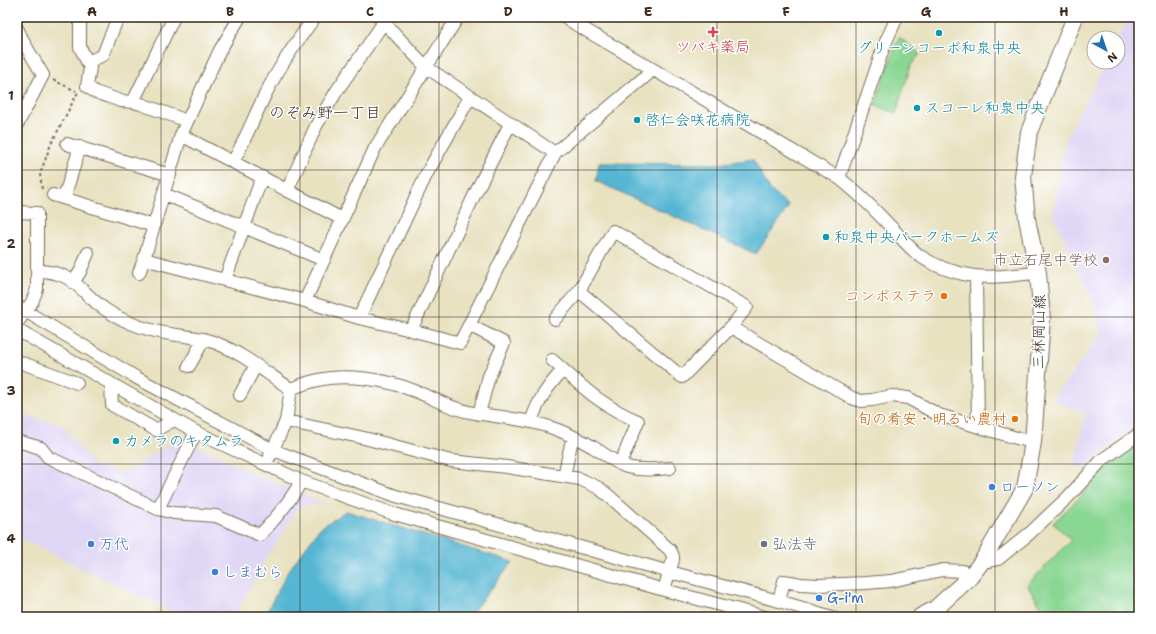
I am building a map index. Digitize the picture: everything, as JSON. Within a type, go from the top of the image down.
[{"type":"main road","name":"三林岡山線","points":[[920,617],[934,609],[970,577],[983,560],[1025,488],[1033,442],[1042,319],[1038,273],[1027,219],[1023,176],[1029,132],[1076,17]]},
{"type":"street","points":[[80,17],[80,47],[90,68],[82,89],[121,101],[133,102],[187,121]]},
{"type":"street","points":[[88,62],[103,55],[118,17]]},
{"type":"street","points":[[133,102],[174,17]]},
{"type":"street","points":[[139,273],[187,121],[220,50],[240,17]]},
{"type":"street","points":[[234,162],[281,66],[292,48],[315,17]]},
{"type":"street","points":[[565,17],[839,178],[868,203],[905,243],[920,256],[937,266],[957,273],[976,276],[1038,273]]},
{"type":"street","points":[[839,178],[884,46],[897,17]]},
{"type":"street","points":[[305,301],[375,148],[455,18]]},
{"type":"street","points":[[288,191],[316,126],[381,20],[426,67],[555,153]]},
{"type":"street","points":[[17,28],[43,75],[17,125]]},
{"type":"street","points":[[144,259],[305,301],[359,318],[460,343],[555,153],[653,70]]},
{"type":"street","points":[[359,318],[427,173],[470,97]]},
{"type":"street","points":[[411,330],[474,196],[510,124]]},
{"type":"street","points":[[182,135],[342,219]]},
{"type":"street","points":[[67,144],[170,175]]},
{"type":"street","points":[[80,148],[53,195],[154,226]]},
{"type":"street","points":[[225,280],[262,177]]},
{"type":"street","points":[[164,194],[324,260]]},
{"type":"street","points":[[17,212],[37,212],[37,271],[35,296],[21,309],[17,323]]},
{"type":"street","points":[[555,319],[579,291],[613,231],[747,307],[731,327],[682,377],[579,291]]},
{"type":"street","points":[[74,281],[80,272],[88,253]]},
{"type":"street","points":[[37,271],[57,273],[67,276],[106,310],[122,319],[150,330],[204,340],[231,349],[244,356],[291,389]]},
{"type":"street","points":[[976,276],[978,426]]},
{"type":"street","points":[[21,309],[137,378],[273,450],[396,496],[779,601],[832,617]]},
{"type":"street","points":[[469,326],[504,344],[489,376],[479,414]]},
{"type":"street","points":[[731,327],[852,398],[861,401],[900,396],[908,398],[939,415],[1033,442]]},
{"type":"street","points":[[17,330],[196,432],[301,481],[391,513],[664,590],[725,612],[765,617]]},
{"type":"street","points":[[189,366],[204,340]]},
{"type":"street","points":[[552,360],[603,404],[638,421],[619,463]]},
{"type":"street","points":[[17,361],[77,383]]},
{"type":"street","points":[[240,395],[256,364]]},
{"type":"street","points":[[531,422],[540,398],[564,370]]},
{"type":"street","points":[[291,389],[330,378],[373,380],[414,391],[468,412],[517,418],[546,425],[583,441],[628,467],[644,470],[670,468]]},
{"type":"street","points":[[111,384],[112,405],[156,430],[174,420]]},
{"type":"street","points":[[266,464],[286,421],[291,389]]},
{"type":"street","points":[[286,421],[364,438],[450,461],[507,467],[580,479],[599,488],[610,496],[670,550],[673,556],[664,590]]},
{"type":"street","points":[[158,508],[196,432]]},
{"type":"street","points":[[983,560],[989,561],[998,559],[1030,533],[1068,497],[1102,460],[1139,434]]},
{"type":"street","points":[[564,476],[574,437]]},
{"type":"street","points":[[17,441],[41,448],[48,457],[158,508],[174,513],[216,516],[260,535],[281,512],[296,492],[301,481]]},
{"type":"street","points":[[779,601],[784,581],[818,585],[866,583],[891,581],[943,570],[963,571],[970,577]]},
{"type":"path","points":[[43,75],[82,89],[51,144],[40,174],[53,195]]},
{"type":"shaded area","name":"市立石尾中学校","points":[[1130,17],[1139,17],[1139,424],[1127,431],[1082,470],[1074,463],[1086,414],[1052,400],[1102,334],[1095,305],[1053,215],[1065,141],[1102,70],[1126,70],[1126,30],[1123,30]]},
{"type":"shaded area","points":[[17,415],[61,424],[95,467],[106,466],[116,473],[124,473],[180,438],[258,476],[326,504],[304,506],[297,509],[280,539],[268,553],[246,596],[232,617],[207,617],[171,611],[17,537]]},
{"type":"green space","points":[[899,37],[920,54],[911,65],[896,113],[874,105]]},
{"type":"green space","points":[[1139,442],[1139,617],[1045,617],[1040,605],[1027,585],[1071,540],[1053,523],[1078,499],[1107,467]]},
{"type":"water","points":[[753,159],[770,190],[789,206],[756,254],[596,181],[599,163],[719,164]]},
{"type":"water","points":[[346,511],[513,562],[468,617],[264,617],[289,570],[320,528]]},
{"type":"place","name":"ツバキ薬局","points":[[713,32]]},
{"type":"place","name":"グリーンコーポ和泉中央","points":[[939,33]]},
{"type":"place","name":"スコーレ和泉中央","points":[[917,108]]},
{"type":"place","name":"啓仁会咲花病院","points":[[637,120]]},
{"type":"place","name":"和泉中央パークホームズ","points":[[826,237]]},
{"type":"place","name":"市立石尾中学校","points":[[1106,260]]},
{"type":"place","name":"コンポステラ","points":[[944,296]]},
{"type":"place","name":"旬の肴安・明るい農村","points":[[1015,419]]},
{"type":"place","name":"カメラのキタムラ","points":[[116,441]]},
{"type":"place","name":"ローソン","points":[[992,487]]},
{"type":"place","name":"万代","points":[[91,544]]},
{"type":"place","name":"弘法寺","points":[[764,544]]},
{"type":"place","name":"しまむら","points":[[215,572]]},
{"type":"place","name":"G-i'm","points":[[819,598]]},
{"type":"district","name":"のぞみ野一丁目","points":[[325,112]]}]
